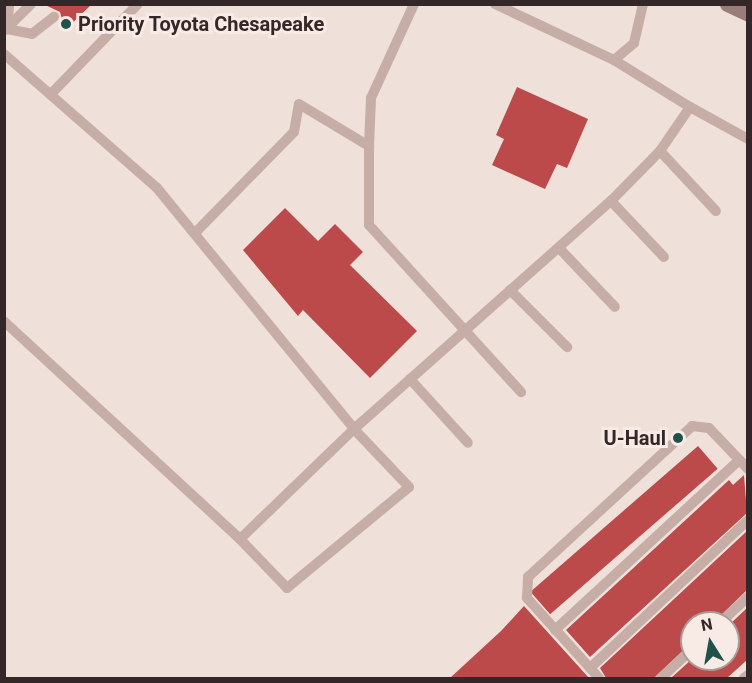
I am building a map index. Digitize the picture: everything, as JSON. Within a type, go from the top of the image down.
[{"type":"main road","points":[[727,4],[747,14]]},
{"type":"lane","points":[[6,30],[9,4]]},
{"type":"lane","points":[[6,30],[31,4]]},
{"type":"lane","points":[[51,94],[138,4]]},
{"type":"lane","points":[[414,4],[371,98],[369,225],[521,392]]},
{"type":"lane","points":[[495,4],[614,60],[747,139]]},
{"type":"lane","points":[[614,60],[634,44],[642,4]]},
{"type":"lane","points":[[6,30],[32,34],[54,17]]},
{"type":"lane","points":[[4,54],[135,166],[195,233],[354,429],[409,487],[287,588],[240,539],[4,321]]},
{"type":"lane","points":[[195,233],[294,132],[299,104],[369,146]]},
{"type":"lane","points":[[240,539],[354,429],[611,201],[660,152],[690,107]]},
{"type":"lane","points":[[660,152],[716,211]]},
{"type":"lane","points":[[611,201],[664,257]]},
{"type":"lane","points":[[559,248],[615,307]]},
{"type":"lane","points":[[510,290],[567,347]]},
{"type":"lane","points":[[410,379],[468,443]]},
{"type":"lane","points":[[599,678],[527,598],[528,577],[692,426],[709,428],[747,470]]},
{"type":"lane","points":[[555,630],[739,460]]},
{"type":"lane","points":[[590,668],[747,520]]},
{"type":"lane","points":[[732,611],[747,597]]},
{"type":"lane","points":[[661,678],[680,660]]},
{"type":"lane","points":[[744,678],[747,675]]},
{"type":"building","name":"Priority Toyota Chesapeake","points":[[43,4],[92,4],[65,30],[60,12]]},
{"type":"building","points":[[517,87],[588,119],[567,168],[557,164],[545,189],[492,165],[504,139],[496,135]]},
{"type":"building","points":[[285,208],[318,241],[335,224],[363,252],[350,265],[417,331],[370,378],[303,310],[298,316],[243,250]]},
{"type":"building","points":[[698,446],[718,469],[550,614],[530,592]]},
{"type":"building","points":[[744,475],[747,513],[590,657],[566,630],[729,480],[733,485]]},
{"type":"building","points":[[747,531],[747,590],[725,611],[680,611],[680,653],[654,678],[606,678],[600,668]]},
{"type":"building","points":[[524,606],[589,678],[450,678],[501,631]]},
{"type":"building","points":[[747,608],[747,660],[740,666],[740,615]]},
{"type":"building","points":[[680,670],[735,671],[727,678],[671,678]]},
{"type":"place","name":"Priority Toyota Chesapeake","points":[[66,24]]},
{"type":"place","name":"U-Haul","points":[[678,438]]}]
